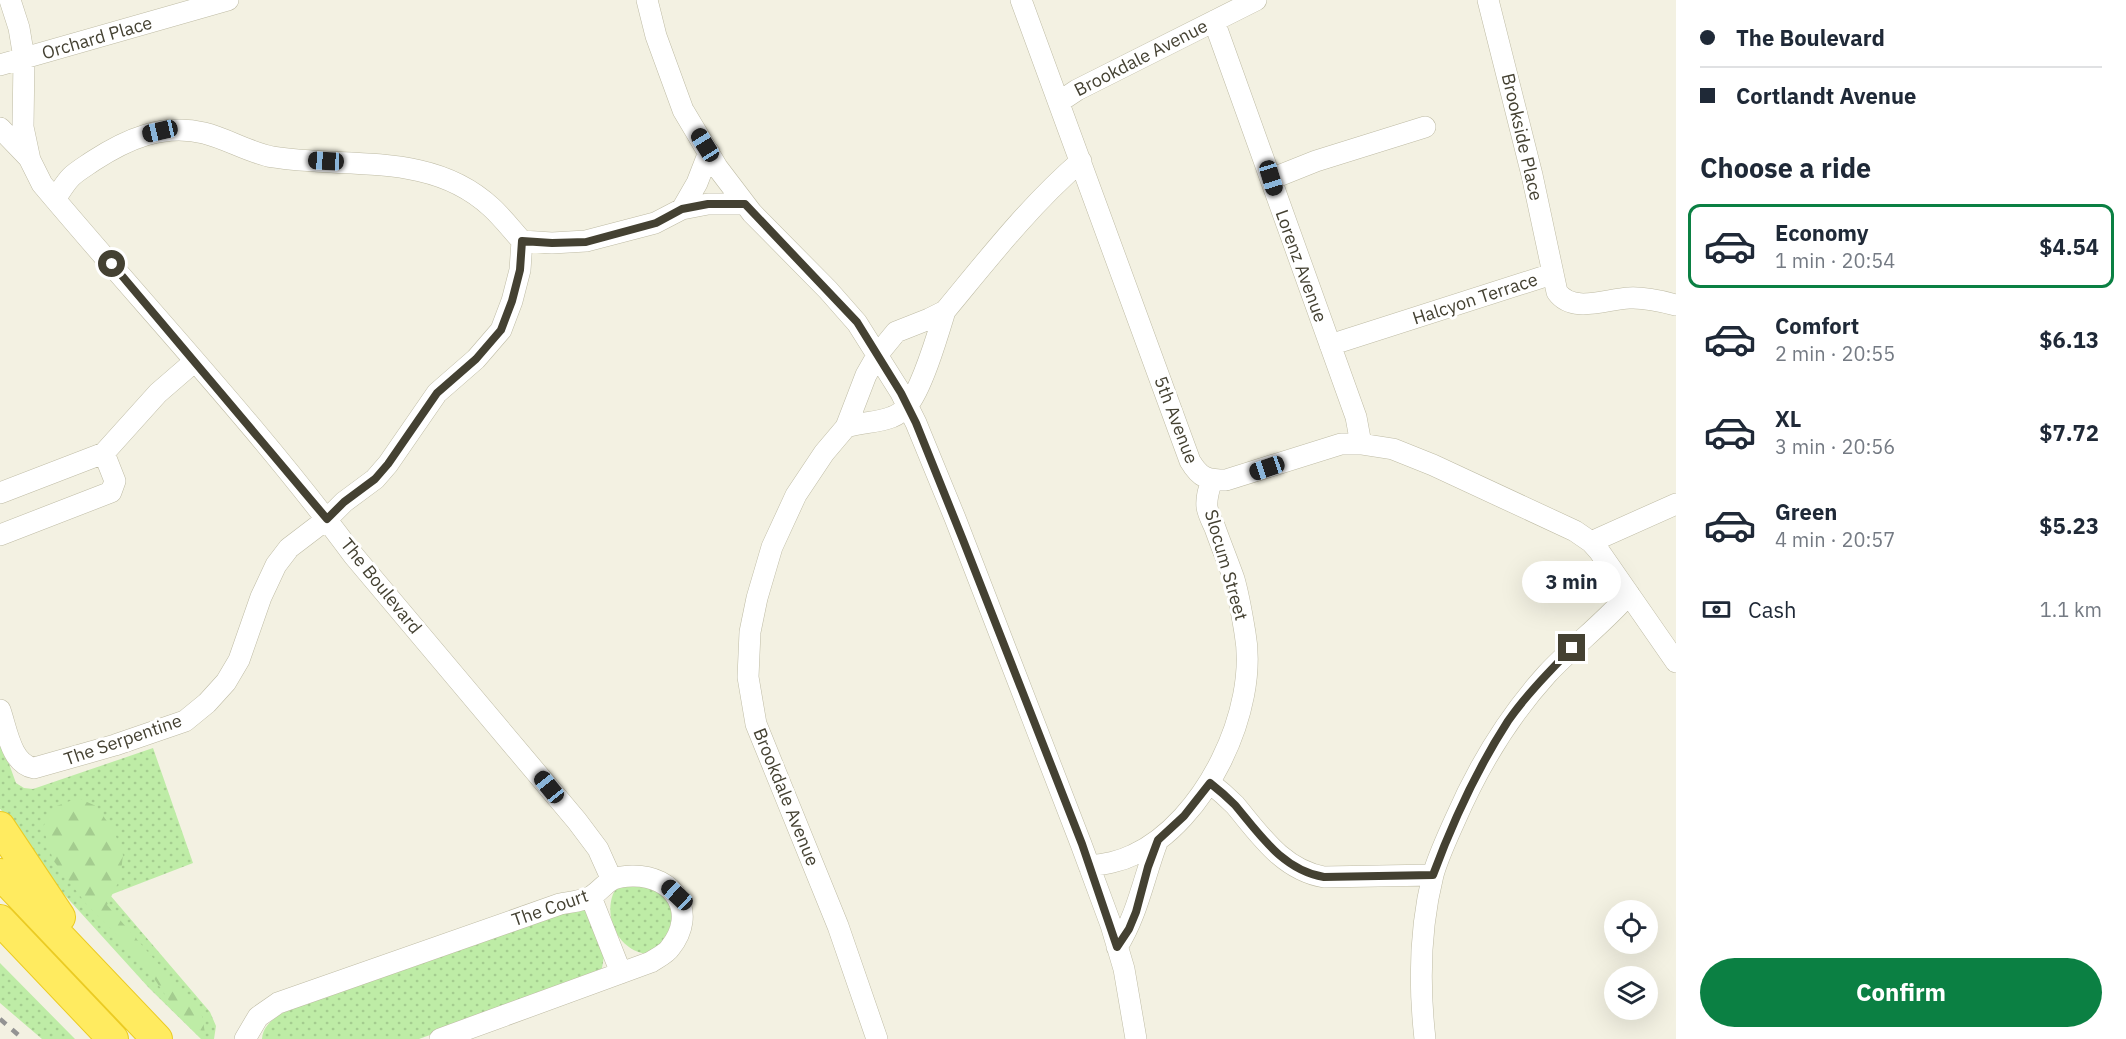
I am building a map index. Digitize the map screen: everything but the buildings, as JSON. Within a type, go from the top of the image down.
[{"type":"highway","points":[[0,827],[115,996]]},
{"type":"highway","points":[[0,874],[157,1039]]},
{"type":"highway","points":[[0,920],[113,1039]]},
{"type":"highway","points":[[0,941],[81,1006]]},
{"type":"street","name":"The Boulevard","points":[[10,0],[19,28],[24,58],[23,127],[30,160],[42,184],[195,361],[327,519],[354,556],[577,821],[598,849],[611,878]]},
{"type":"street","name":"Orchard Place","points":[[0,65],[228,0]]},
{"type":"street","points":[[646,0],[656,36],[683,110],[717,167],[745,204],[857,322],[907,406],[955,518],[1089,866],[1124,969],[1136,1039]]},
{"type":"street","name":"5th Avenue","points":[[1021,0],[1190,461],[1198,473],[1212,480],[1246,476],[1341,444],[1361,444],[1394,449],[1553,520],[1591,542],[1676,662]]},
{"type":"street","name":"Brookdale Avenue","points":[[1059,102],[1077,90],[1256,0]]},
{"type":"street","name":"Brookside Place","points":[[1488,0],[1529,164],[1552,274]]},
{"type":"street","name":"Lorenz Avenue","points":[[1214,21],[1356,417],[1361,444]]},
{"type":"street","points":[[1271,178],[1316,161],[1425,127]]},
{"type":"street","name":"The Boulevard","points":[[0,128],[30,160]]},
{"type":"street","points":[[55,199],[72,176],[117,146],[137,136],[160,131],[188,129],[271,157],[408,167],[448,179],[491,206],[522,241],[586,242],[656,223],[682,209],[708,204],[745,204]]},
{"type":"street","points":[[682,209],[697,183],[709,152]]},
{"type":"street","name":"Brookdale Avenue","points":[[907,406],[922,377],[945,311],[1019,221],[1081,161]]},
{"type":"street","name":"The Serpentine","points":[[0,710],[16,756],[27,766],[34,768],[115,745],[185,721],[207,704],[226,682],[239,660],[261,597],[276,565],[289,548],[375,479],[437,393],[476,359],[501,330],[520,270],[522,241]]},
{"type":"street","name":"Halcyon Terrace","points":[[1330,345],[1552,274],[1557,292],[1562,299],[1570,303],[1580,304],[1630,298],[1649,299],[1676,305]]},
{"type":"street","name":"Brookdale Avenue","points":[[877,1039],[838,927],[756,724],[748,677],[750,632],[757,597],[772,547],[796,495],[824,453],[846,426],[866,375],[878,354],[896,332],[945,311]]},
{"type":"street","points":[[0,493],[104,453],[158,393],[195,361]]},
{"type":"street","points":[[846,426],[882,421],[895,416],[907,406]]},
{"type":"street","points":[[0,535],[111,492],[115,481],[104,453]]},
{"type":"street","name":"Slocum Street","points":[[1089,866],[1112,863],[1135,855],[1158,840],[1184,816],[1210,783],[1235,727],[1243,696],[1248,651],[1234,580],[1207,508],[1207,492],[1212,480]]},
{"type":"street","points":[[1591,542],[1676,504]]},
{"type":"street","points":[[1425,1039],[1423,951],[1433,875],[1464,799],[1509,720],[1546,675],[1629,594]]},
{"type":"street","points":[[1210,783],[1233,803],[1267,844],[1288,863],[1310,874],[1324,877],[1433,875]]},
{"type":"street","name":"Slocum Street","points":[[1117,947],[1129,929],[1136,912],[1158,840]]},
{"type":"street","points":[[440,1039],[651,962],[670,950],[680,930],[683,910],[677,895],[664,883],[634,876],[611,878]]},
{"type":"street","name":"The Court","points":[[245,1039],[258,1017],[278,1003],[560,904],[591,897],[611,878]]},
{"type":"street","points":[[591,897],[621,973]]},
{"type":"green space","points":[[0,739],[16,783],[24,788],[33,789],[153,748],[193,863],[110,895],[210,1012],[216,1026],[214,1039],[201,1039],[149,988],[61,891],[0,809]]},
{"type":"green space","points":[[78,798],[96,806],[114,831],[123,855],[120,879],[107,905],[194,1005],[202,1016],[205,1033],[174,1008],[143,962],[87,905],[53,860],[43,827],[54,807]]},
{"type":"green space","points":[[635,881],[670,899],[676,928],[650,954],[640,953],[623,942],[613,925],[611,904],[613,894],[622,883]]},
{"type":"green space","points":[[581,907],[588,911],[604,956],[602,968],[594,975],[419,1039],[262,1039],[268,1024],[291,1008]]},
{"type":"green space","points":[[0,963],[75,1039],[42,1039],[0,1003]]},
{"type":"railway","points":[[0,1019],[23,1039]]},
{"type":"route","points":[[112,264],[327,519],[344,502],[375,479],[437,393],[476,359],[501,330],[520,270],[522,241],[586,242],[656,223],[682,209],[708,204],[745,204],[857,322],[901,393],[916,423],[963,540],[1082,844],[1117,947],[1129,929],[1136,912],[1158,840],[1184,816],[1210,783],[1233,803],[1267,844],[1288,863],[1310,874],[1324,877],[1433,875],[1464,799],[1509,720],[1572,648]]}]
